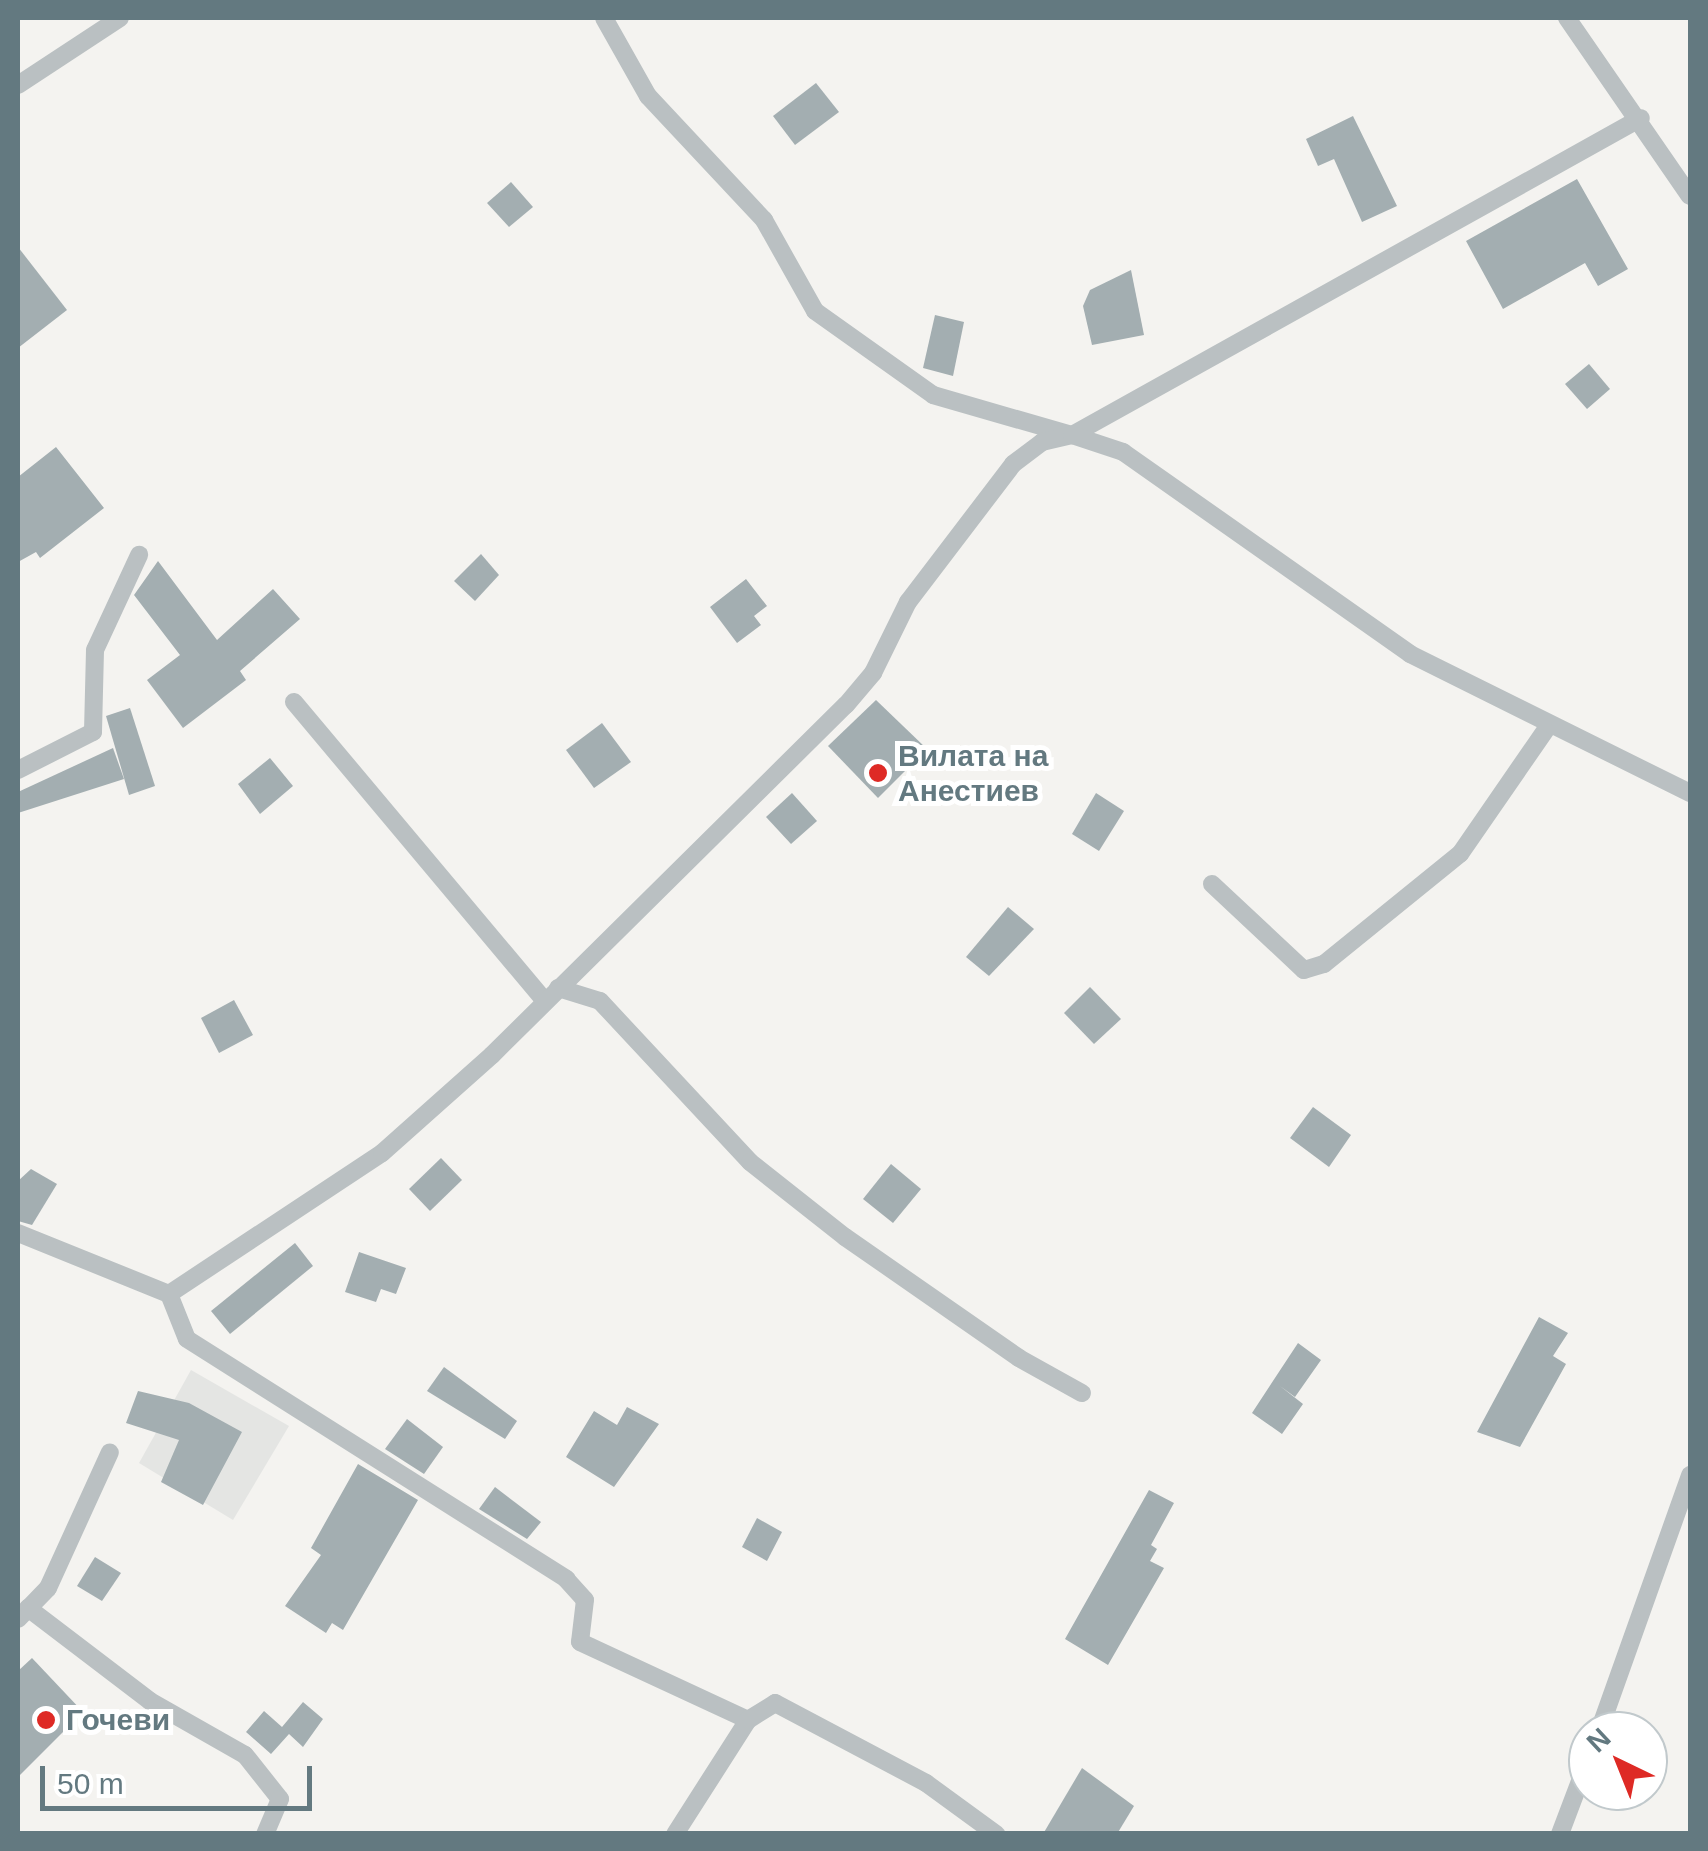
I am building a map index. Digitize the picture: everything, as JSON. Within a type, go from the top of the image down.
[{"type":"street","points":[[18,85],[120,18]]},
{"type":"street","points":[[604,18],[648,96],[764,220],[815,311],[933,395],[1122,452],[1410,654],[1690,793]]},
{"type":"street","points":[[1567,18],[1641,118],[1690,196]]},
{"type":"street","points":[[169,1294],[382,1152],[552,994],[846,705],[873,673],[908,602],[1014,464],[1042,442],[1072,435],[1641,118]]},
{"type":"street","points":[[18,770],[93,732],[94,650],[139,555]]},
{"type":"street","points":[[294,702],[552,994],[600,1001],[750,1162],[846,1237],[1019,1358],[1082,1392]]},
{"type":"street","points":[[1212,884],[1304,970],[1324,964],[1460,854],[1549,725]]},
{"type":"street","points":[[18,1233],[169,1294],[188,1339],[566,1579],[585,1600],[580,1642],[748,1720]]},
{"type":"street","points":[[110,1452],[48,1588],[23,1614],[150,1701],[245,1755],[280,1799],[265,1834]]},
{"type":"street","points":[[1606,1711],[1690,1475]]},
{"type":"street","points":[[675,1834],[748,1720],[776,1703],[926,1783],[996,1834]]},
{"type":"shaded area","points":[[191,1370],[289,1426],[233,1520],[139,1463]]},
{"type":"building","points":[[816,83],[839,112],[795,145],[773,116]]},
{"type":"building","points":[[1353,116],[1397,206],[1362,222],[1334,159],[1318,166],[1306,139]]},
{"type":"building","points":[[1577,179],[1628,269],[1598,286],[1585,263],[1503,309],[1466,241]]},
{"type":"building","points":[[511,182],[533,207],[509,227],[487,203]]},
{"type":"building","points":[[18,247],[67,310],[18,348]]},
{"type":"building","points":[[1131,270],[1144,335],[1092,345],[1083,306],[1090,290]]},
{"type":"building","points":[[935,315],[964,322],[953,376],[923,368]]},
{"type":"building","points":[[1589,364],[1610,389],[1587,409],[1565,384]]},
{"type":"building","points":[[56,447],[104,508],[40,558],[36,552],[18,562],[18,477]]},
{"type":"building","points":[[481,554],[499,575],[475,601],[454,581]]},
{"type":"building","points":[[158,561],[217,640],[273,589],[300,619],[240,671],[246,680],[183,728],[147,680],[180,655],[134,595]]},
{"type":"building","points":[[746,579],[767,606],[754,616],[761,625],[737,643],[710,607]]},
{"type":"building","name":"Вилата на Анестиев","points":[[876,700],[927,749],[878,798],[828,746]]},
{"type":"building","points":[[130,708],[155,786],[129,795],[106,716]]},
{"type":"building","points":[[602,723],[631,762],[594,788],[566,750]]},
{"type":"building","points":[[113,748],[124,779],[18,813],[18,792]]},
{"type":"building","points":[[270,758],[293,786],[260,814],[238,784]]},
{"type":"building","points":[[792,793],[817,821],[791,844],[766,817]]},
{"type":"building","points":[[1096,793],[1124,811],[1099,851],[1072,834]]},
{"type":"building","points":[[1008,907],[1034,929],[989,976],[966,957]]},
{"type":"building","points":[[1090,987],[1121,1019],[1094,1044],[1064,1013]]},
{"type":"building","points":[[234,1000],[253,1035],[219,1053],[201,1018]]},
{"type":"building","points":[[1313,1107],[1351,1135],[1329,1167],[1290,1138]]},
{"type":"building","points":[[441,1158],[462,1180],[430,1211],[409,1189]]},
{"type":"building","points":[[891,1164],[921,1189],[893,1223],[863,1199]]},
{"type":"building","points":[[31,1169],[57,1184],[32,1225],[18,1221],[18,1181]]},
{"type":"building","points":[[295,1243],[313,1266],[230,1334],[211,1311]]},
{"type":"building","points":[[359,1252],[406,1268],[396,1294],[381,1289],[376,1302],[345,1292]]},
{"type":"building","points":[[1539,1317],[1568,1333],[1553,1356],[1566,1364],[1520,1447],[1477,1432]]},
{"type":"building","points":[[1298,1343],[1321,1360],[1295,1397],[1280,1386],[1303,1404],[1282,1434],[1252,1413]]},
{"type":"building","points":[[444,1367],[517,1421],[505,1439],[427,1391]]},
{"type":"building","points":[[138,1391],[189,1403],[242,1432],[203,1505],[161,1482],[179,1440],[126,1423]]},
{"type":"building","points":[[627,1407],[659,1424],[614,1487],[566,1457],[594,1411],[617,1425]]},
{"type":"building","points":[[407,1419],[443,1447],[424,1474],[385,1449]]},
{"type":"building","points":[[358,1464],[418,1500],[343,1630],[332,1623],[326,1633],[285,1606],[321,1555],[311,1548]]},
{"type":"building","points":[[495,1487],[541,1522],[527,1539],[479,1509]]},
{"type":"building","points":[[1149,1490],[1174,1503],[1151,1545],[1157,1549],[1150,1561],[1164,1568],[1108,1665],[1065,1639]]},
{"type":"building","points":[[757,1518],[782,1532],[767,1561],[742,1547]]},
{"type":"building","points":[[95,1557],[121,1573],[102,1601],[77,1586]]},
{"type":"building","name":"Гочеви","points":[[32,1658],[83,1712],[18,1777],[18,1671]]},
{"type":"building","points":[[303,1702],[323,1719],[303,1747],[289,1734],[271,1754],[246,1732],[264,1711],[282,1727]]},
{"type":"building","points":[[1082,1768],[1134,1806],[1117,1834],[1043,1834]]},
{"type":"place","name":"Вилата на Анестиев","points":[[878,773]]},
{"type":"place","name":"Гочеви","points":[[46,1720]]}]
